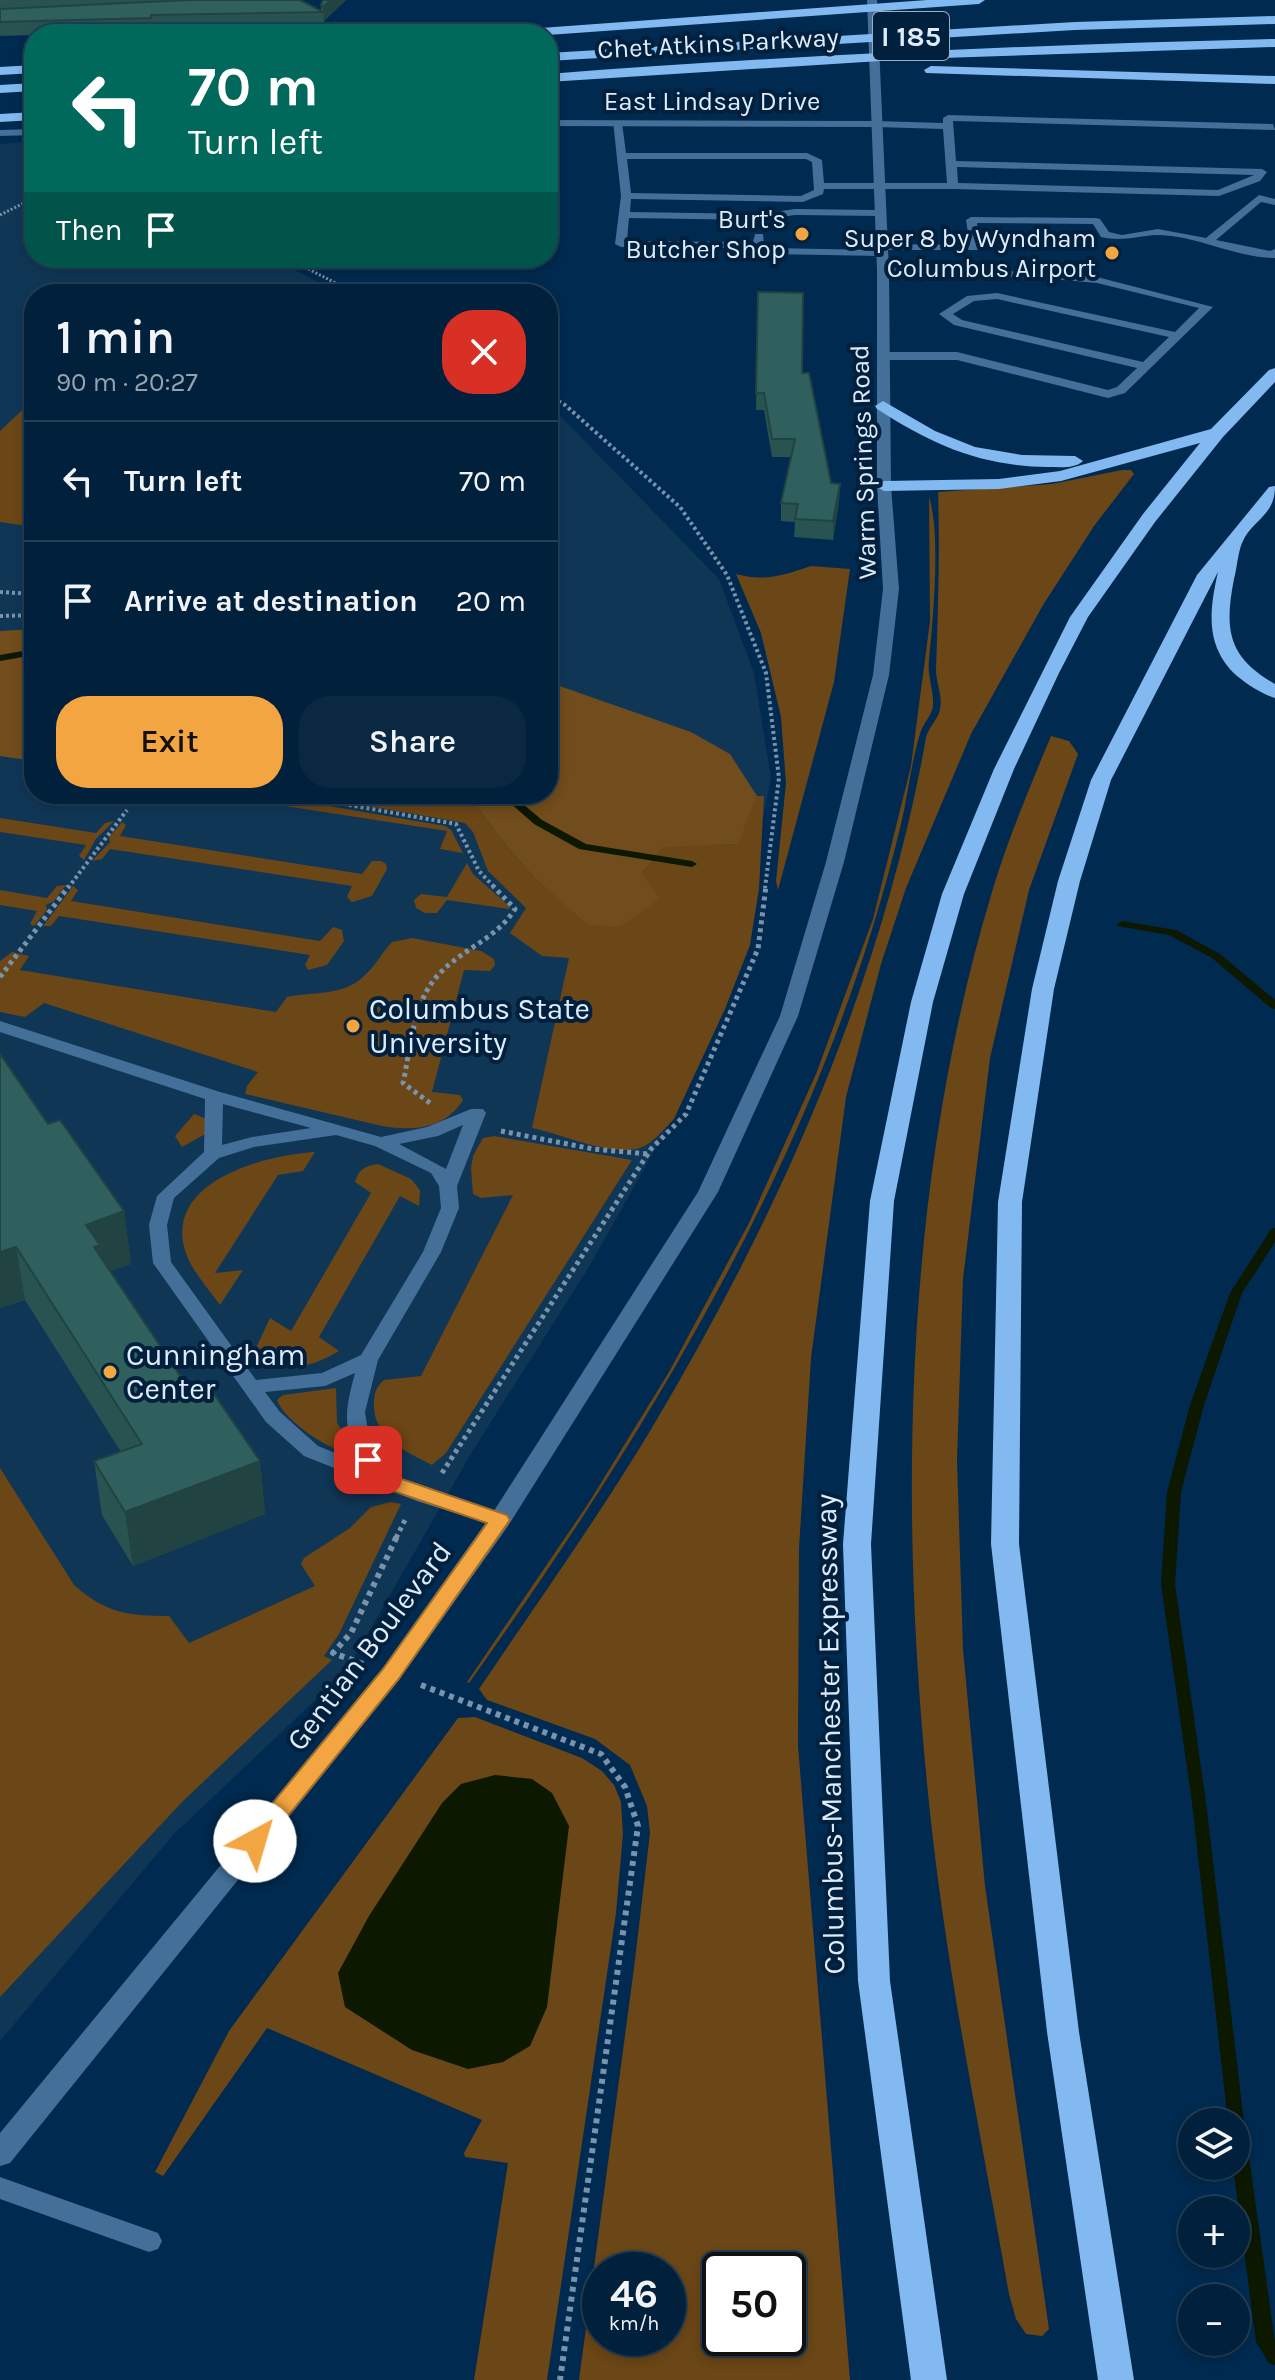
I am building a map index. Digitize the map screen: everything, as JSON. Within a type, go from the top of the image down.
[{"type":"highway","points":[[558,31],[979,0]]},
{"type":"highway","name":"Chet Atkins Parkway","points":[[558,56],[1075,26],[1275,20]]},
{"type":"highway","name":"Chet Atkins Parkway","points":[[558,77],[692,66],[1108,47],[1275,43]]},
{"type":"highway","points":[[692,66],[1042,71],[1275,80]]},
{"type":"highway","points":[[0,71],[24,70]]},
{"type":"highway","points":[[0,89],[24,88]]},
{"type":"highway","points":[[0,118],[24,117]]},
{"type":"highway","name":"Columbus-Manchester Expressway","points":[[929,2380],[874,1981],[857,1544],[882,1201],[922,1002],[953,894],[1004,769],[1079,617],[1149,518],[1217,433],[1275,373]]},
{"type":"highway","points":[[883,406],[937,439],[985,454],[1051,463],[1126,458]]},
{"type":"highway","points":[[884,486],[999,484],[1061,476],[1217,433]]},
{"type":"highway","points":[[1116,2380],[1063,2032],[1005,1544],[1010,1202],[1043,989],[1069,881],[1101,780],[1206,575],[1275,491]]},
{"type":"highway","points":[[1235,540],[1219,608],[1219,637],[1231,658],[1258,684],[1275,692]]},
{"type":"main road","name":"Warm Springs Road","points":[[819,914],[835,862],[881,675],[891,589],[884,486],[883,271],[872,0]]},
{"type":"main road","name":"East Lindsay Drive","points":[[558,123],[876,118]]},
{"type":"main road","points":[[0,133],[24,132]]},
{"type":"main road","name":"Gentian Boulevard","points":[[0,2154],[391,1674],[500,1520],[708,1192],[789,1016],[819,914]]},
{"type":"lane","points":[[876,118],[948,126]]},
{"type":"lane","points":[[953,186],[948,118],[1273,127]]},
{"type":"lane","points":[[617,123],[626,196],[621,244],[758,245],[767,251],[976,248],[971,220],[1096,221],[1105,235],[1122,238],[1158,232],[1272,255],[1275,252]]},
{"type":"lane","points":[[621,156],[807,156],[817,160],[819,192],[803,199],[626,196]]},
{"type":"lane","points":[[1043,166],[1089,156]]},
{"type":"lane","points":[[1119,157],[1167,168]]},
{"type":"lane","points":[[951,164],[1275,172]]},
{"type":"lane","points":[[819,186],[1219,193],[1256,179],[1262,172]]},
{"type":"lane","points":[[1208,242],[1259,198],[1275,202]]},
{"type":"lane","points":[[623,215],[760,217],[795,212],[880,213]]},
{"type":"lane","points":[[732,245],[734,217]]},
{"type":"lane","points":[[758,245],[760,217]]},
{"type":"lane","points":[[883,271],[1027,274],[1097,280],[1207,307],[1121,390],[1108,394],[957,356],[883,356]]},
{"type":"lane","points":[[1146,366],[958,323],[945,314],[971,298],[997,296],[1178,336]]},
{"type":"lane","points":[[0,1026],[214,1096],[381,1142],[437,1169],[448,1186]]},
{"type":"lane","points":[[213,1154],[214,1096]]},
{"type":"lane","points":[[381,1142],[465,1123]]},
{"type":"lane","points":[[377,1478],[360,1443],[355,1412],[368,1360],[432,1252],[450,1208],[448,1186],[465,1123]]},
{"type":"lane","points":[[342,1130],[252,1142],[213,1154],[166,1196],[158,1225],[162,1263],[273,1417],[311,1451],[377,1478],[500,1520]]},
{"type":"lane","points":[[252,1387],[325,1379],[368,1360]]},
{"type":"lane","points":[[0,2188],[149,2241]]},
{"type":"path","points":[[0,215],[24,203]]},
{"type":"path","points":[[306,268],[338,284]]},
{"type":"path","points":[[558,401],[680,507],[727,575],[766,673],[779,778],[763,913]]},
{"type":"path","points":[[0,592],[24,593]]},
{"type":"path","points":[[0,616],[24,615]]},
{"type":"path","points":[[344,804],[456,824],[479,871],[515,909],[509,923],[433,980],[424,997],[403,1083],[410,1091],[465,1123],[544,1137],[607,1153],[648,1154]]},
{"type":"path","points":[[0,977],[127,810]]},
{"type":"path","points":[[560,2380],[638,1826]]},
{"type":"shaded area","name":"Columbus State University","points":[[24,142],[24,268],[291,268],[322,284],[24,284],[24,804],[558,804],[558,413],[719,579],[754,673],[771,778],[740,934],[673,1117],[589,1267],[472,1452],[347,1670],[173,1835],[0,2041],[0,144]]},
{"type":"shaded area","points":[[24,408],[24,526],[0,522],[0,431]]},
{"type":"shaded area","points":[[1122,470],[1131,470],[1134,474],[1094,526],[1043,605],[971,734],[906,888],[881,964],[846,1097],[811,1358],[799,1548],[798,1746],[850,2380],[579,2380],[582,2356],[686,2356],[686,2252],[596,2252],[650,1833],[647,1806],[630,1765],[595,1739],[487,1700],[479,1689],[609,1496],[697,1350],[782,1183],[820,1096],[882,920],[907,830],[927,734],[940,709],[936,670],[938,492],[1052,484]]},
{"type":"shaded area","points":[[929,497],[935,532],[929,666],[933,709],[921,730],[901,824],[869,941],[828,1054],[780,1165],[727,1274],[668,1380],[538,1584],[469,1683],[588,1504],[669,1372],[750,1221],[816,1074],[873,919],[911,766],[930,621]]},
{"type":"shaded area","points":[[811,566],[850,569],[834,682],[778,890],[776,881],[786,783],[781,717],[761,633],[736,574],[765,577]]},
{"type":"shaded area","points":[[24,630],[24,760],[0,756],[0,631]]},
{"type":"shaded area","points":[[558,685],[691,732],[730,754],[757,796],[738,844],[663,847],[642,873],[660,899],[620,927],[587,924],[533,876],[475,804],[558,804]]},
{"type":"shaded area","points":[[1051,736],[1069,741],[1078,754],[1029,890],[990,1058],[963,1279],[957,1460],[963,1649],[985,1886],[1049,2329],[1042,2336],[1026,2334],[1016,2319],[1009,2294],[942,1911],[918,1672],[912,1447],[916,1334],[926,1221],[941,1110],[963,1000],[992,892],[1012,832]]},
{"type":"shaded area","points":[[757,796],[764,796],[759,889],[750,945],[725,1009],[674,1119],[649,1143],[640,1148],[615,1150],[532,1128],[569,958],[542,956],[510,933],[526,908],[488,871],[473,832],[465,823],[358,804],[475,804],[533,876],[642,873],[663,846],[737,844]]},
{"type":"shaded area","points":[[271,804],[321,804],[445,826],[451,830],[463,853],[440,849],[447,831]]},
{"type":"shaded area","points":[[0,818],[96,833],[105,823],[114,821],[96,839],[84,860],[79,856],[86,845],[0,832]]},
{"type":"shaded area","points":[[122,822],[126,825],[120,836],[362,874],[372,861],[381,861],[387,869],[372,896],[352,902],[347,897],[352,886],[110,849],[102,859],[92,861],[110,842],[109,837]]},
{"type":"shaded area","points":[[467,863],[473,874],[509,909],[447,900],[437,913],[425,913],[416,908],[414,900],[421,894],[447,897]]},
{"type":"shaded area","points":[[66,885],[54,901],[46,905],[47,910],[34,926],[30,924],[37,911],[0,905],[0,890],[47,898],[57,886]]},
{"type":"shaded area","points":[[73,886],[78,890],[71,901],[320,941],[333,927],[342,930],[344,941],[327,965],[308,970],[305,965],[310,955],[59,916],[51,926],[43,926]]},
{"type":"shaded area","points":[[412,938],[481,951],[494,959],[495,965],[490,971],[464,970],[432,1092],[460,1095],[463,1100],[437,1123],[416,1128],[382,1126],[245,1094],[258,1072],[44,1003],[25,1017],[0,1012],[0,961],[12,952],[29,956],[20,970],[276,1012],[287,997],[337,990],[355,983],[372,968],[392,942]]},
{"type":"shaded area","points":[[194,1114],[209,1120],[207,1133],[182,1147],[175,1136]]},
{"type":"shaded area","points":[[494,1136],[632,1160],[446,1453],[432,1465],[402,1449],[385,1434],[375,1415],[374,1396],[384,1380],[421,1376],[513,1195],[481,1198],[473,1194],[473,1156],[483,1138]]},
{"type":"shaded area","points":[[315,1152],[303,1171],[278,1175],[215,1273],[243,1270],[220,1305],[186,1255],[183,1224],[191,1204],[206,1188],[248,1165]]},
{"type":"shaded area","points":[[378,1164],[411,1179],[420,1190],[419,1206],[400,1196],[319,1337],[339,1351],[320,1361],[299,1366],[269,1363],[259,1357],[257,1346],[270,1318],[291,1331],[371,1193],[355,1182],[358,1174],[366,1167]]},
{"type":"shaded area","points":[[336,1388],[337,1422],[348,1444],[340,1450],[304,1430],[287,1415],[277,1400],[283,1395]]},
{"type":"shaded area","points":[[0,1468],[74,1585],[96,1602],[118,1611],[169,1616],[189,1643],[315,1586],[301,1564],[304,1558],[350,1528],[371,1507],[391,1502],[401,1504],[339,1634],[324,1656],[332,1660],[182,1802],[0,1997]]},
{"type":"shaded area","points":[[475,1717],[582,1758],[602,1771],[614,1785],[621,1802],[623,1834],[616,1913],[547,2380],[474,2380],[508,2163],[465,2157],[464,2153],[482,2120],[267,2028],[163,2176],[155,2172],[229,2031],[458,1718]]},
{"type":"shaded area","points":[[495,1775],[532,1779],[552,1793],[569,1826],[547,2007],[530,2046],[503,2062],[468,2069],[412,2050],[345,2007],[338,1973],[369,1916],[442,1803],[461,1784]]},
{"type":"building","points":[[189,0],[300,0],[323,12],[0,22],[0,9]]},
{"type":"building","points":[[758,292],[803,293],[802,373],[809,373],[831,483],[840,484],[833,521],[795,519],[798,504],[781,503],[795,439],[772,439],[764,393],[756,393]]},
{"type":"building","name":"Cunningham Center","points":[[0,1054],[48,1124],[60,1120],[124,1211],[86,1225],[100,1245],[94,1247],[189,1389],[197,1386],[205,1397],[214,1394],[260,1461],[125,1512],[94,1461],[142,1444],[16,1247],[0,1252]]},
{"type":"waterway","points":[[0,658],[24,654]]},
{"type":"waterway","points":[[517,804],[538,822],[583,847],[692,864]]},
{"type":"waterway","points":[[1122,924],[1172,932],[1216,956],[1275,1006]]},
{"type":"waterway","points":[[1234,2108],[1199,1803],[1168,1584],[1174,1492],[1197,1405],[1236,1293],[1275,1232]]},
{"type":"waterway","points":[[1244,2180],[1265,2342],[1275,2357]]},
{"type":"place","name":"Burt's Butcher Shop","points":[[802,234]]},
{"type":"place","name":"Super 8 by Wyndham Columbus Airport","points":[[1112,253]]},
{"type":"place","name":"Columbus State University","points":[[353,1026]]},
{"type":"place","name":"Cunningham Center","points":[[110,1372]]},
{"type":"route","points":[[255,1841],[391,1674],[500,1520],[377,1478],[368,1460]]}]
